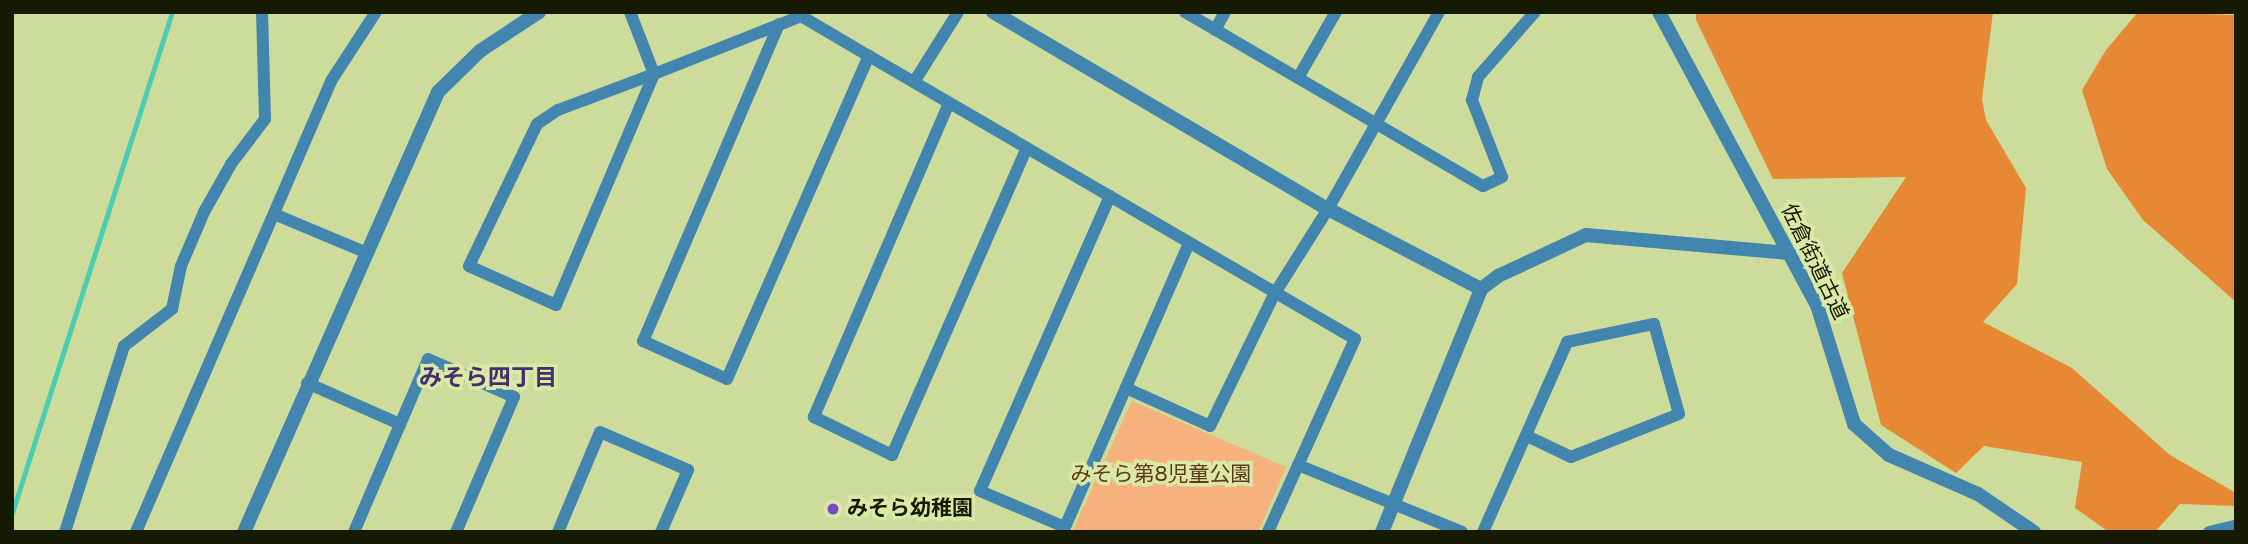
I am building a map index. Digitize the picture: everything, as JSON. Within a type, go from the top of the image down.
[{"type":"street","points":[[65,532],[124,346],[172,309],[181,267],[204,212],[231,164],[265,119],[262,12]]},
{"type":"street","points":[[136,532],[331,81],[376,12]]},
{"type":"street","points":[[244,532],[307,383],[438,92],[480,51],[538,12]]},
{"type":"street","points":[[630,12],[654,74],[556,305],[469,266],[537,124],[558,110],[654,74],[801,16],[1355,339],[1268,532]]},
{"type":"street","points":[[914,82],[958,12]]},
{"type":"street","points":[[993,12],[1328,209],[1480,289]]},
{"type":"street","points":[[1185,12],[1483,187],[1503,177],[1472,100],[1478,77],[1535,12]]},
{"type":"street","points":[[1215,30],[1225,12]]},
{"type":"street","points":[[1298,78],[1336,12]]},
{"type":"street","points":[[1126,388],[1210,426],[1275,293],[1328,209],[1439,12]]},
{"type":"street","name":"佐倉街道古道","points":[[1659,12],[1817,305],[1854,425],[1868,441],[1889,455],[1978,494],[2035,532]]},
{"type":"street","points":[[779,24],[643,341],[727,379],[869,56]]},
{"type":"street","points":[[949,103],[814,417],[892,455],[1027,148]]},
{"type":"street","points":[[1110,196],[980,491],[1065,527],[1189,243]]},
{"type":"street","points":[[274,214],[365,252]]},
{"type":"street","points":[[1382,532],[1480,289],[1498,276],[1586,235],[1789,253]]},
{"type":"street","points":[[1483,532],[1566,342],[1654,324],[1679,414],[1571,457],[1527,436]]},
{"type":"street","points":[[354,532],[428,359],[514,397],[456,532]]},
{"type":"street","points":[[307,383],[400,424]]},
{"type":"street","points":[[558,532],[600,432],[688,470],[661,532]]},
{"type":"street","points":[[1298,465],[1462,532]]},
{"type":"street","points":[[2209,532],[2236,526]]},
{"type":"green space","name":"みそら第8児童公園","points":[[1132,401],[1286,467],[1258,532],[1072,532]]},
{"type":"shaded area","points":[[1696,12],[1993,12],[1982,99],[1986,120],[2026,188],[2017,284],[1983,322],[2072,368],[2170,455],[2236,493],[2236,506],[2180,504],[2155,532],[2109,532],[2075,508],[2082,462],[1984,446],[1956,473],[1881,425],[1842,273],[1906,177],[1773,179],[1696,20]]},
{"type":"shaded area","points":[[2138,12],[2236,15],[2236,302],[2143,220],[2107,169],[2082,90],[2106,50]]},
{"type":"waterway","points":[[12,513],[172,12]]},
{"type":"place","name":"みそら幼稚園","points":[[833,509]]},
{"type":"district","name":"みそら四丁目","points":[[488,378]]}]
